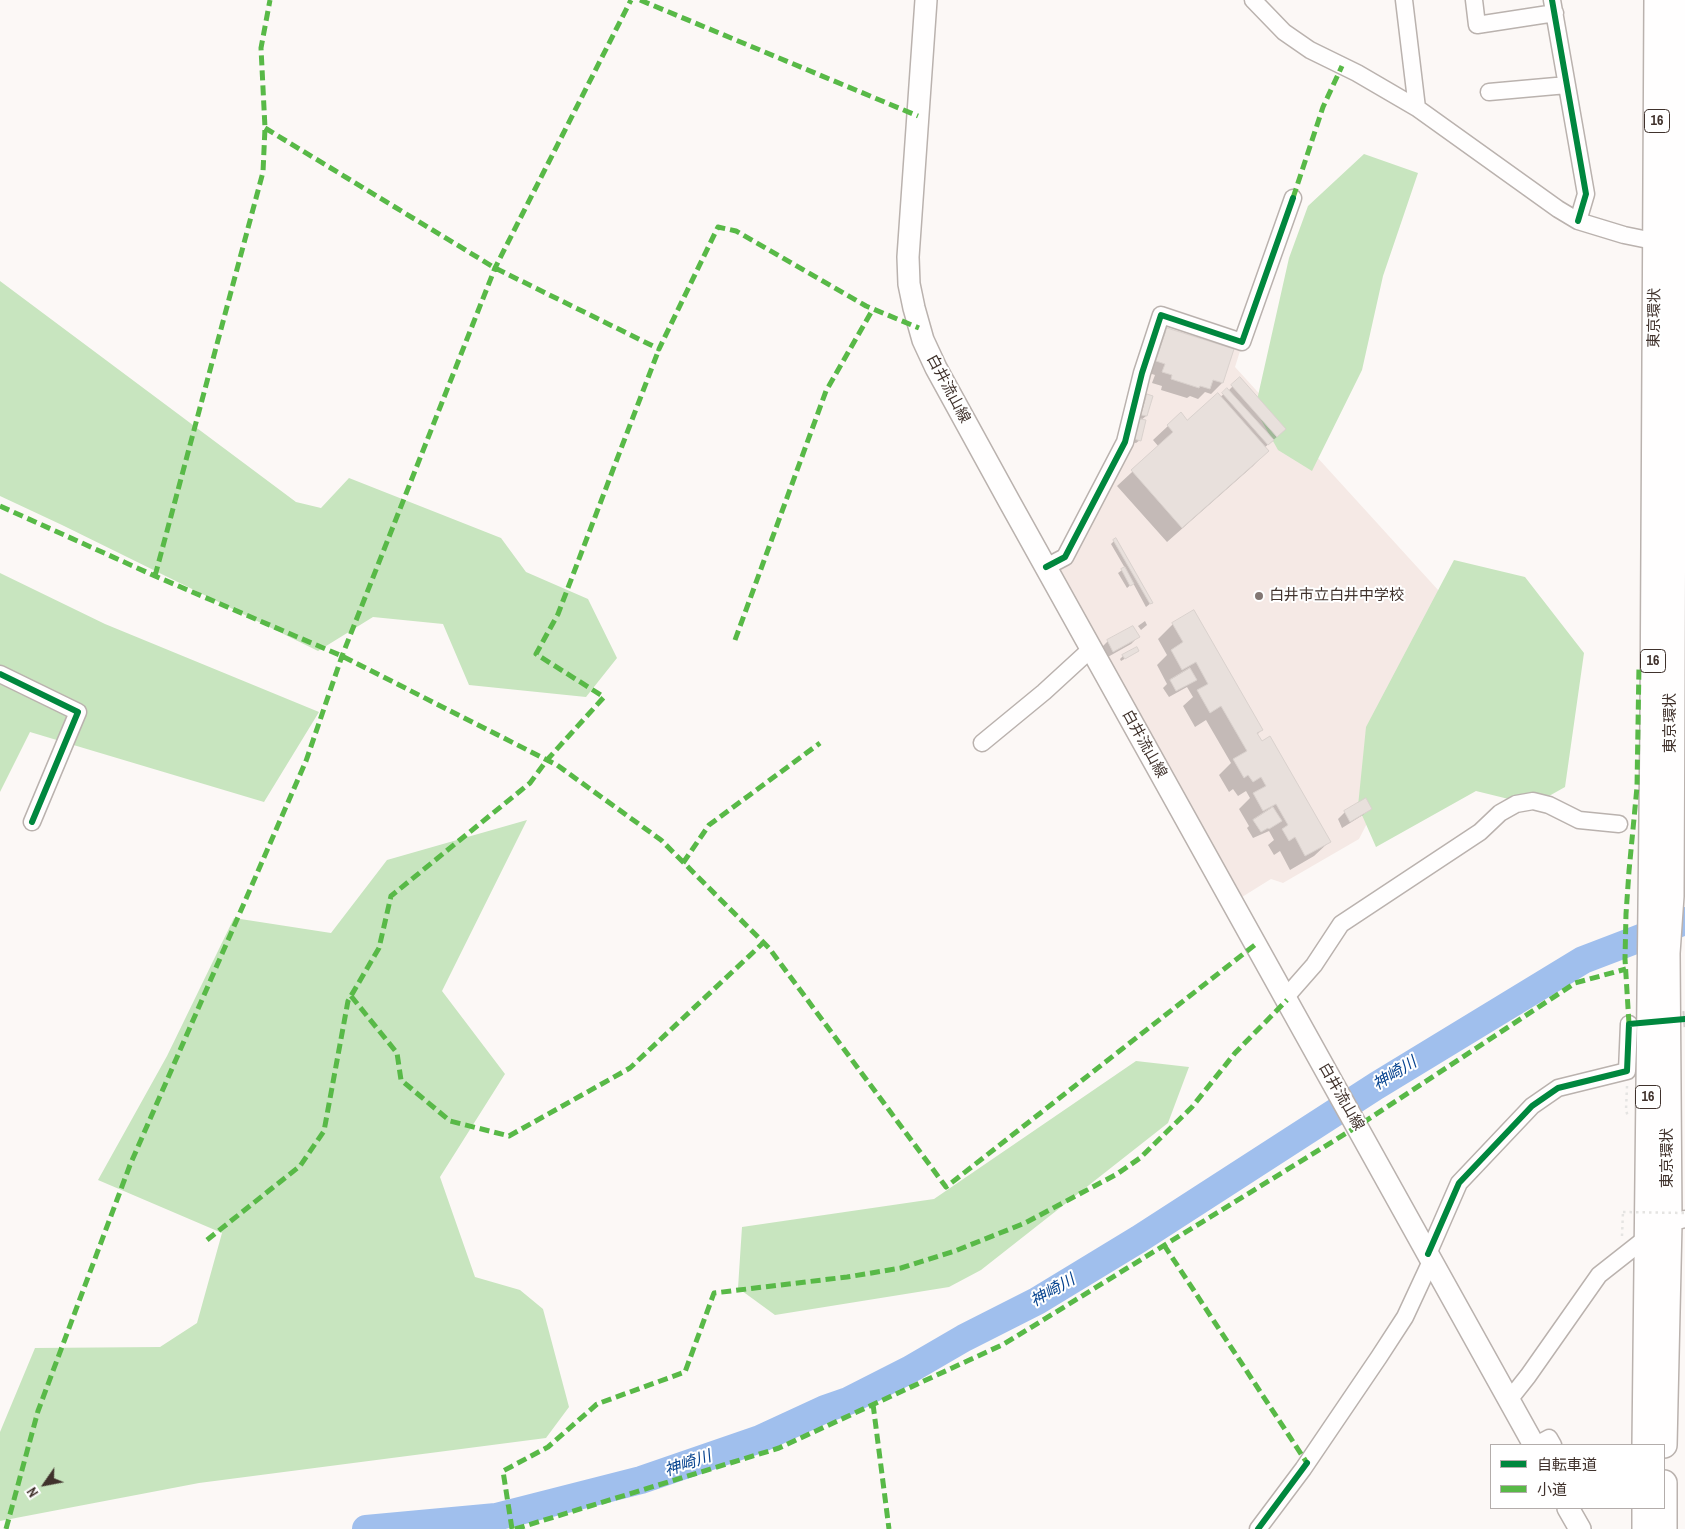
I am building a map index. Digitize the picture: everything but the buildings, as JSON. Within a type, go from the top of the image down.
[{"type":"highway","name":"東京環状","points":[[1657,0],[1672,244],[1678,713],[1661,899]]},
{"type":"highway","name":"東京環状","points":[[1645,1444],[1634,1237],[1659,955],[1661,899],[1676,0]]},
{"type":"highway","name":"東京環状","points":[[1659,955],[1680,1218],[1664,1444]]},
{"type":"highway","points":[[1645,1509],[1645,1529]]},
{"type":"highway","points":[[1664,1509],[1664,1529]]},
{"type":"main road","name":"白井流山線","points":[[926,0],[909,230],[909,284],[923,340],[936,368],[1046,567],[1534,1444]]},
{"type":"main road","points":[[1569,1509],[1580,1529]]},
{"type":"street","points":[[1253,0],[1284,32],[1310,50],[1357,73],[1417,108],[1558,210],[1578,221],[1672,244]]},
{"type":"street","points":[[1404,0],[1417,108]]},
{"type":"street","points":[[1474,0],[1477,25],[1554,7],[1586,194],[1578,221]]},
{"type":"street","points":[[1489,92],[1567,85]]},
{"type":"street","points":[[1046,567],[1065,557],[1125,442],[1142,373],[1161,314],[1242,342],[1293,198]]},
{"type":"street","points":[[982,743],[1044,692],[1092,648]]},
{"type":"street","points":[[0,674],[78,712],[32,822]]},
{"type":"street","points":[[1285,998],[1314,965],[1341,924],[1480,832],[1500,813],[1516,804],[1533,801],[1549,805],[1579,820],[1619,824]]},
{"type":"street","points":[[1258,1529],[1307,1463],[1405,1317],[1459,1183],[1532,1106],[1558,1088],[1627,1071],[1629,1024]]},
{"type":"street","points":[[1509,1400],[1599,1275],[1634,1237],[1680,1218]]},
{"type":"street","points":[[1537,1444],[1549,1438],[1552,1444]]},
{"type":"path","points":[[1634,1237],[1623,1212],[1680,1218]]},
{"type":"shaded area","name":"白井市立白井中学校","points":[[1164,321],[1241,348],[1235,367],[1469,624],[1359,839],[1283,883],[1271,879],[1242,897],[1059,569],[1068,561],[1129,453]]},
{"type":"green space","points":[[1364,154],[1418,173],[1383,276],[1362,370],[1312,471],[1278,450],[1255,409],[1289,258],[1308,206]]},
{"type":"green space","points":[[0,281],[296,502],[321,508],[349,478],[501,538],[526,572],[588,599],[617,658],[586,697],[469,685],[443,624],[373,617],[318,651],[0,496]]},
{"type":"green space","points":[[1454,560],[1525,577],[1584,653],[1565,787],[1533,805],[1476,791],[1376,847],[1358,806],[1366,727]]},
{"type":"green space","points":[[0,573],[105,624],[319,712],[264,802],[30,732],[0,792]]},
{"type":"green space","points":[[527,820],[442,991],[505,1074],[440,1177],[475,1277],[520,1290],[543,1309],[569,1407],[546,1438],[199,1483],[0,1521],[0,1432],[35,1348],[160,1347],[197,1323],[222,1233],[98,1180],[167,1056],[234,918],[331,933],[387,860]]},
{"type":"green space","points":[[1136,1061],[1189,1067],[1168,1123],[981,1270],[949,1287],[775,1315],[738,1288],[742,1227],[934,1199]]},
{"type":"waterway","name":"神崎川","points":[[366,1529],[496,1517],[641,1480],[760,1439],[825,1409],[848,1401],[1037,1301],[1139,1239],[1376,1086],[1583,960],[1685,921]]},
{"type":"tunnel","points":[[1659,1021],[1685,1019]]},
{"type":"marked path","points":[[155,576],[263,172],[265,128],[261,48],[270,0]]},
{"type":"marked path","points":[[6,1529],[38,1411],[130,1165],[306,761],[342,656],[495,268],[631,0]]},
{"type":"marked path","points":[[640,0],[918,116]]},
{"type":"marked path","points":[[1293,198],[1323,107],[1342,66]]},
{"type":"marked path","points":[[265,128],[495,268],[659,349],[718,227],[736,231],[866,306],[919,328]]},
{"type":"marked path","points":[[735,640],[826,391],[873,309]]},
{"type":"marked path","points":[[207,1240],[300,1166],[324,1131],[348,1001],[379,948],[391,896],[530,783],[547,760],[604,697],[536,654],[558,614],[659,349]]},
{"type":"marked path","points":[[0,506],[155,576],[342,656],[557,765],[661,840],[769,948],[946,1187],[1256,944]]},
{"type":"marked path","points":[[1629,1024],[1625,959],[1626,914],[1637,787],[1639,665]]},
{"type":"marked path","points":[[683,863],[709,825],[820,743]]},
{"type":"marked path","points":[[351,996],[397,1053],[401,1080],[450,1121],[509,1136],[630,1068],[763,943]]},
{"type":"marked path","points":[[515,1529],[779,1448],[1004,1344],[1358,1126],[1575,983],[1626,969]]},
{"type":"marked path","points":[[512,1529],[503,1471],[548,1447],[597,1404],[685,1372],[714,1293],[847,1277],[901,1268],[955,1251],[1025,1223],[1117,1174],[1140,1158],[1192,1107],[1235,1053],[1287,1000]]},
{"type":"marked path","points":[[1164,1245],[1307,1463]]},
{"type":"marked path","points":[[873,1404],[889,1529]]},
{"type":"cycle path","points":[[1552,0],[1586,194],[1578,221]]},
{"type":"cycle path","points":[[1046,567],[1065,557],[1125,442],[1142,373],[1161,315],[1242,342],[1293,198]]},
{"type":"cycle path","points":[[0,674],[78,712],[32,822]]},
{"type":"cycle path","points":[[1428,1254],[1459,1183],[1532,1106],[1558,1088],[1627,1071],[1629,1024],[1685,1019]]},
{"type":"cycle path","points":[[1258,1529],[1307,1463]]},
{"type":"place","name":"白井市立白井中学校","points":[[1259,596]]}]
